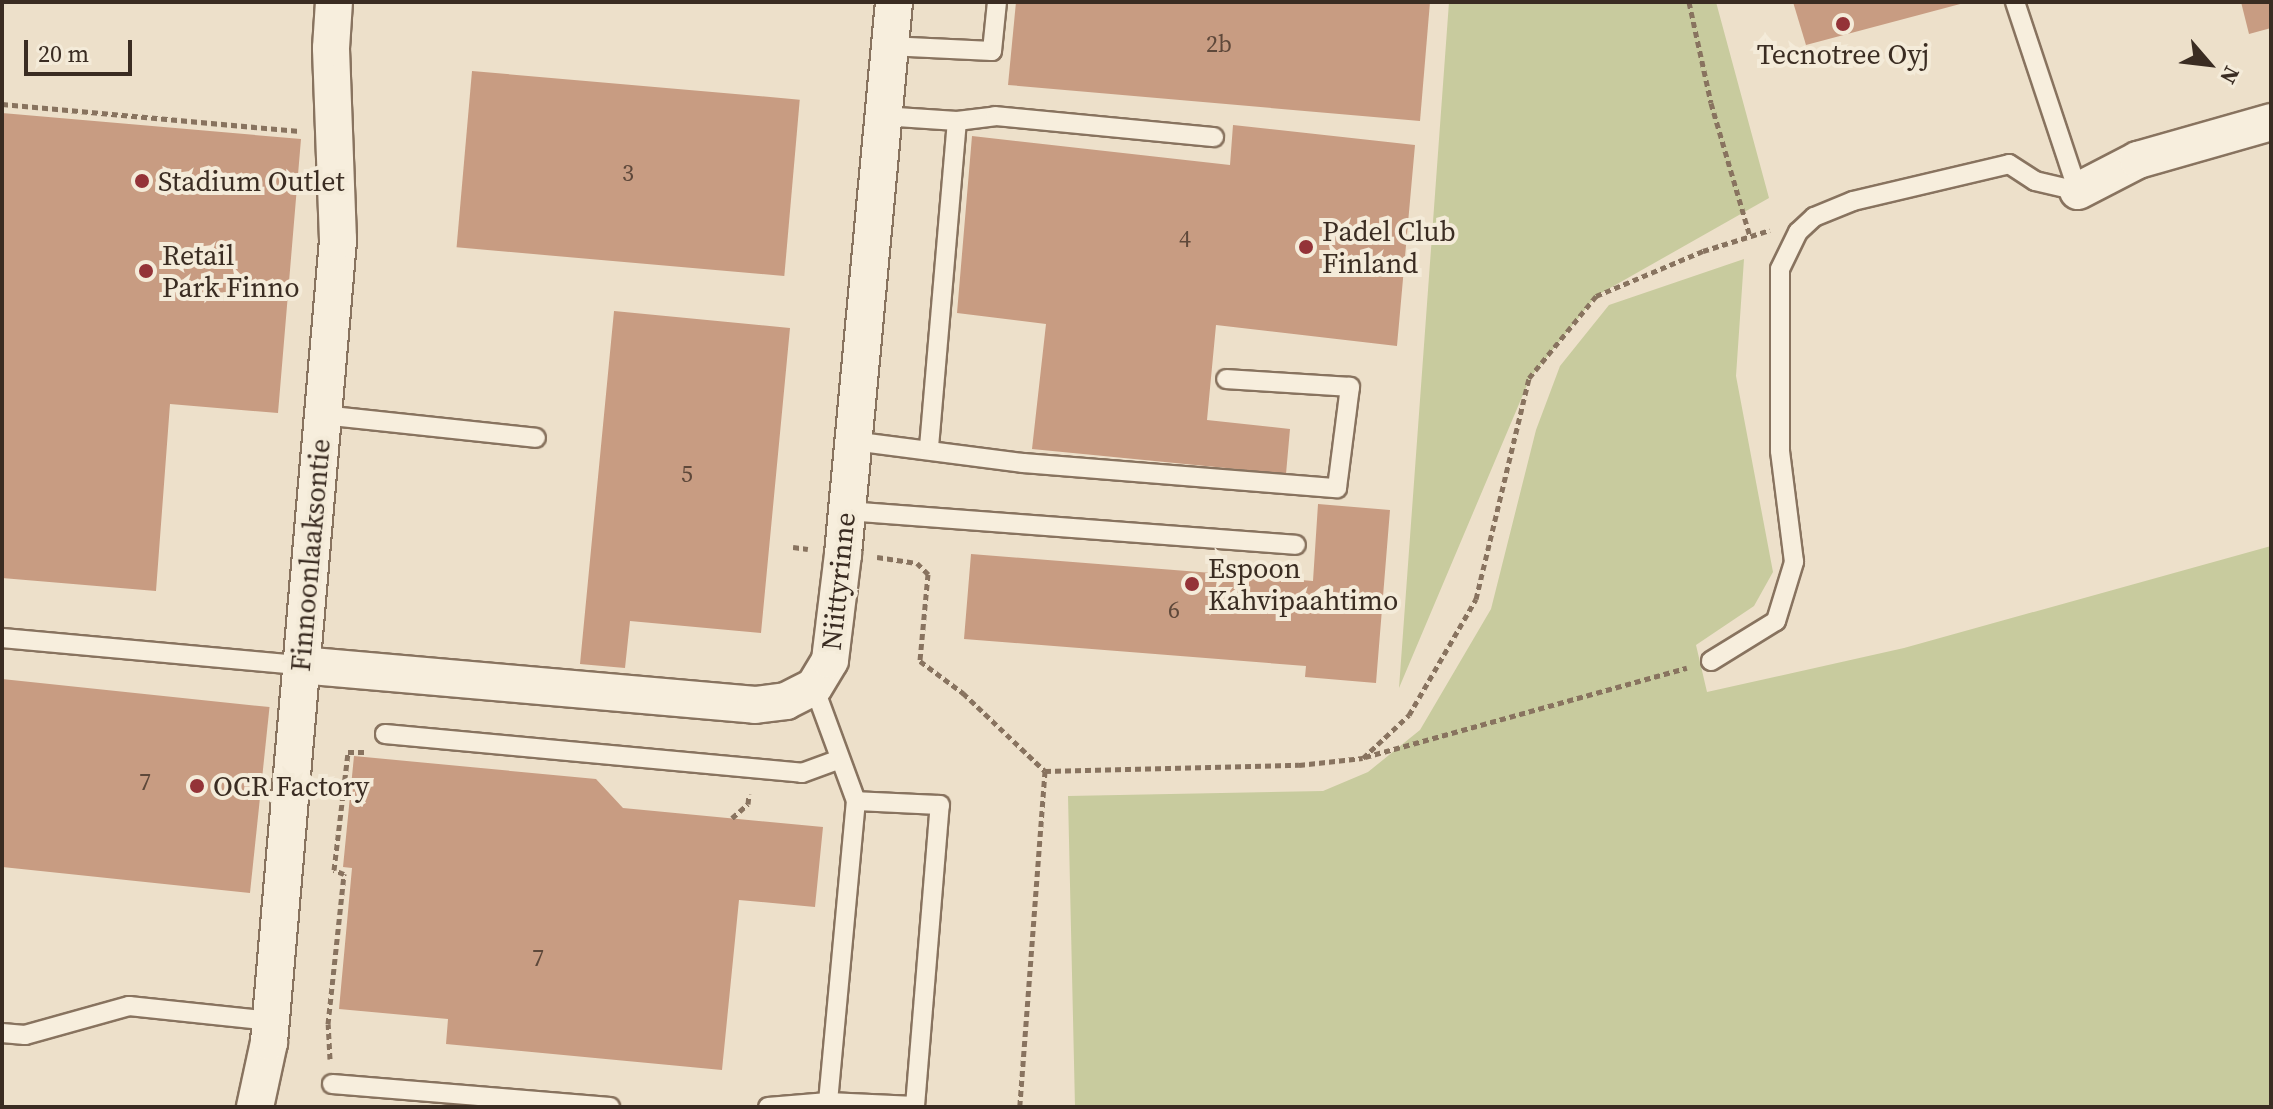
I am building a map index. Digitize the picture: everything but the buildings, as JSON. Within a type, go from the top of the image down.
[{"type":"street","name":"Finnoonlaaksontie","points":[[255,1107],[271,1021],[338,240],[331,62],[334,2]]},
{"type":"street","name":"Niittyrinne","points":[[300,665],[755,705],[786,701],[814,687],[830,660],[843,554],[894,2]]},
{"type":"street","points":[[2078,191],[2138,160],[2271,122]]},
{"type":"lane","points":[[888,46],[992,51],[997,2]]},
{"type":"lane","points":[[2015,2],[2078,191]]},
{"type":"lane","points":[[882,116],[957,121],[995,116],[1214,137]]},
{"type":"lane","points":[[929,447],[957,121]]},
{"type":"lane","points":[[1711,661],[1776,621],[1794,562],[1780,451],[1780,269],[1798,232],[1814,217],[1853,201],[2009,164],[2035,181],[2078,191]]},
{"type":"lane","points":[[853,441],[929,447],[1023,463],[1337,488],[1350,387],[1226,379]]},
{"type":"lane","points":[[322,415],[536,438]]},
{"type":"lane","points":[[846,511],[1296,545]]},
{"type":"lane","points":[[2,638],[300,665]]},
{"type":"lane","points":[[814,687],[856,801],[828,1102]]},
{"type":"lane","points":[[385,734],[802,773],[840,759]]},
{"type":"lane","points":[[768,1107],[828,1102],[915,1106],[940,805],[856,801]]},
{"type":"lane","points":[[2,1033],[25,1035],[129,1006],[271,1021]]},
{"type":"lane","points":[[332,1084],[610,1107]]},
{"type":"path","points":[[1363,758],[1409,715],[1476,599],[1529,378],[1596,296],[1750,236],[1711,103],[1689,2]]},
{"type":"path","points":[[2,104],[307,132]]},
{"type":"path","points":[[793,547],[917,563],[928,574],[920,661],[963,693],[1045,771],[1299,765],[1363,758],[1711,661]]},
{"type":"path","points":[[332,1084],[328,1024],[344,874],[334,870],[348,752],[368,751],[385,734]]},
{"type":"path","points":[[1020,1107],[1045,771]]},
{"type":"green space","points":[[1449,2],[1716,2],[1769,198],[1596,296],[1530,378],[1399,688]]},
{"type":"green space","points":[[1744,259],[1736,376],[1773,572],[1754,606],[1696,645],[1707,692],[1904,648],[2271,546],[2271,1107],[1075,1107],[1068,796],[1323,791],[1368,772],[1420,730],[1491,609],[1536,430],[1560,366],[1609,305]]},
{"type":"place","name":"Tecnotree Oyj","points":[[1843,24]]},
{"type":"place","name":"Stadium Outlet","points":[[142,181]]},
{"type":"place","name":"Padel Club Finland","points":[[1306,247]]},
{"type":"place","name":"Retail Park Finno","points":[[146,271]]},
{"type":"place","name":"Espoon Kahvipaahtimo","points":[[1192,584]]},
{"type":"place","name":"OCR Factory","points":[[197,786]]}]
